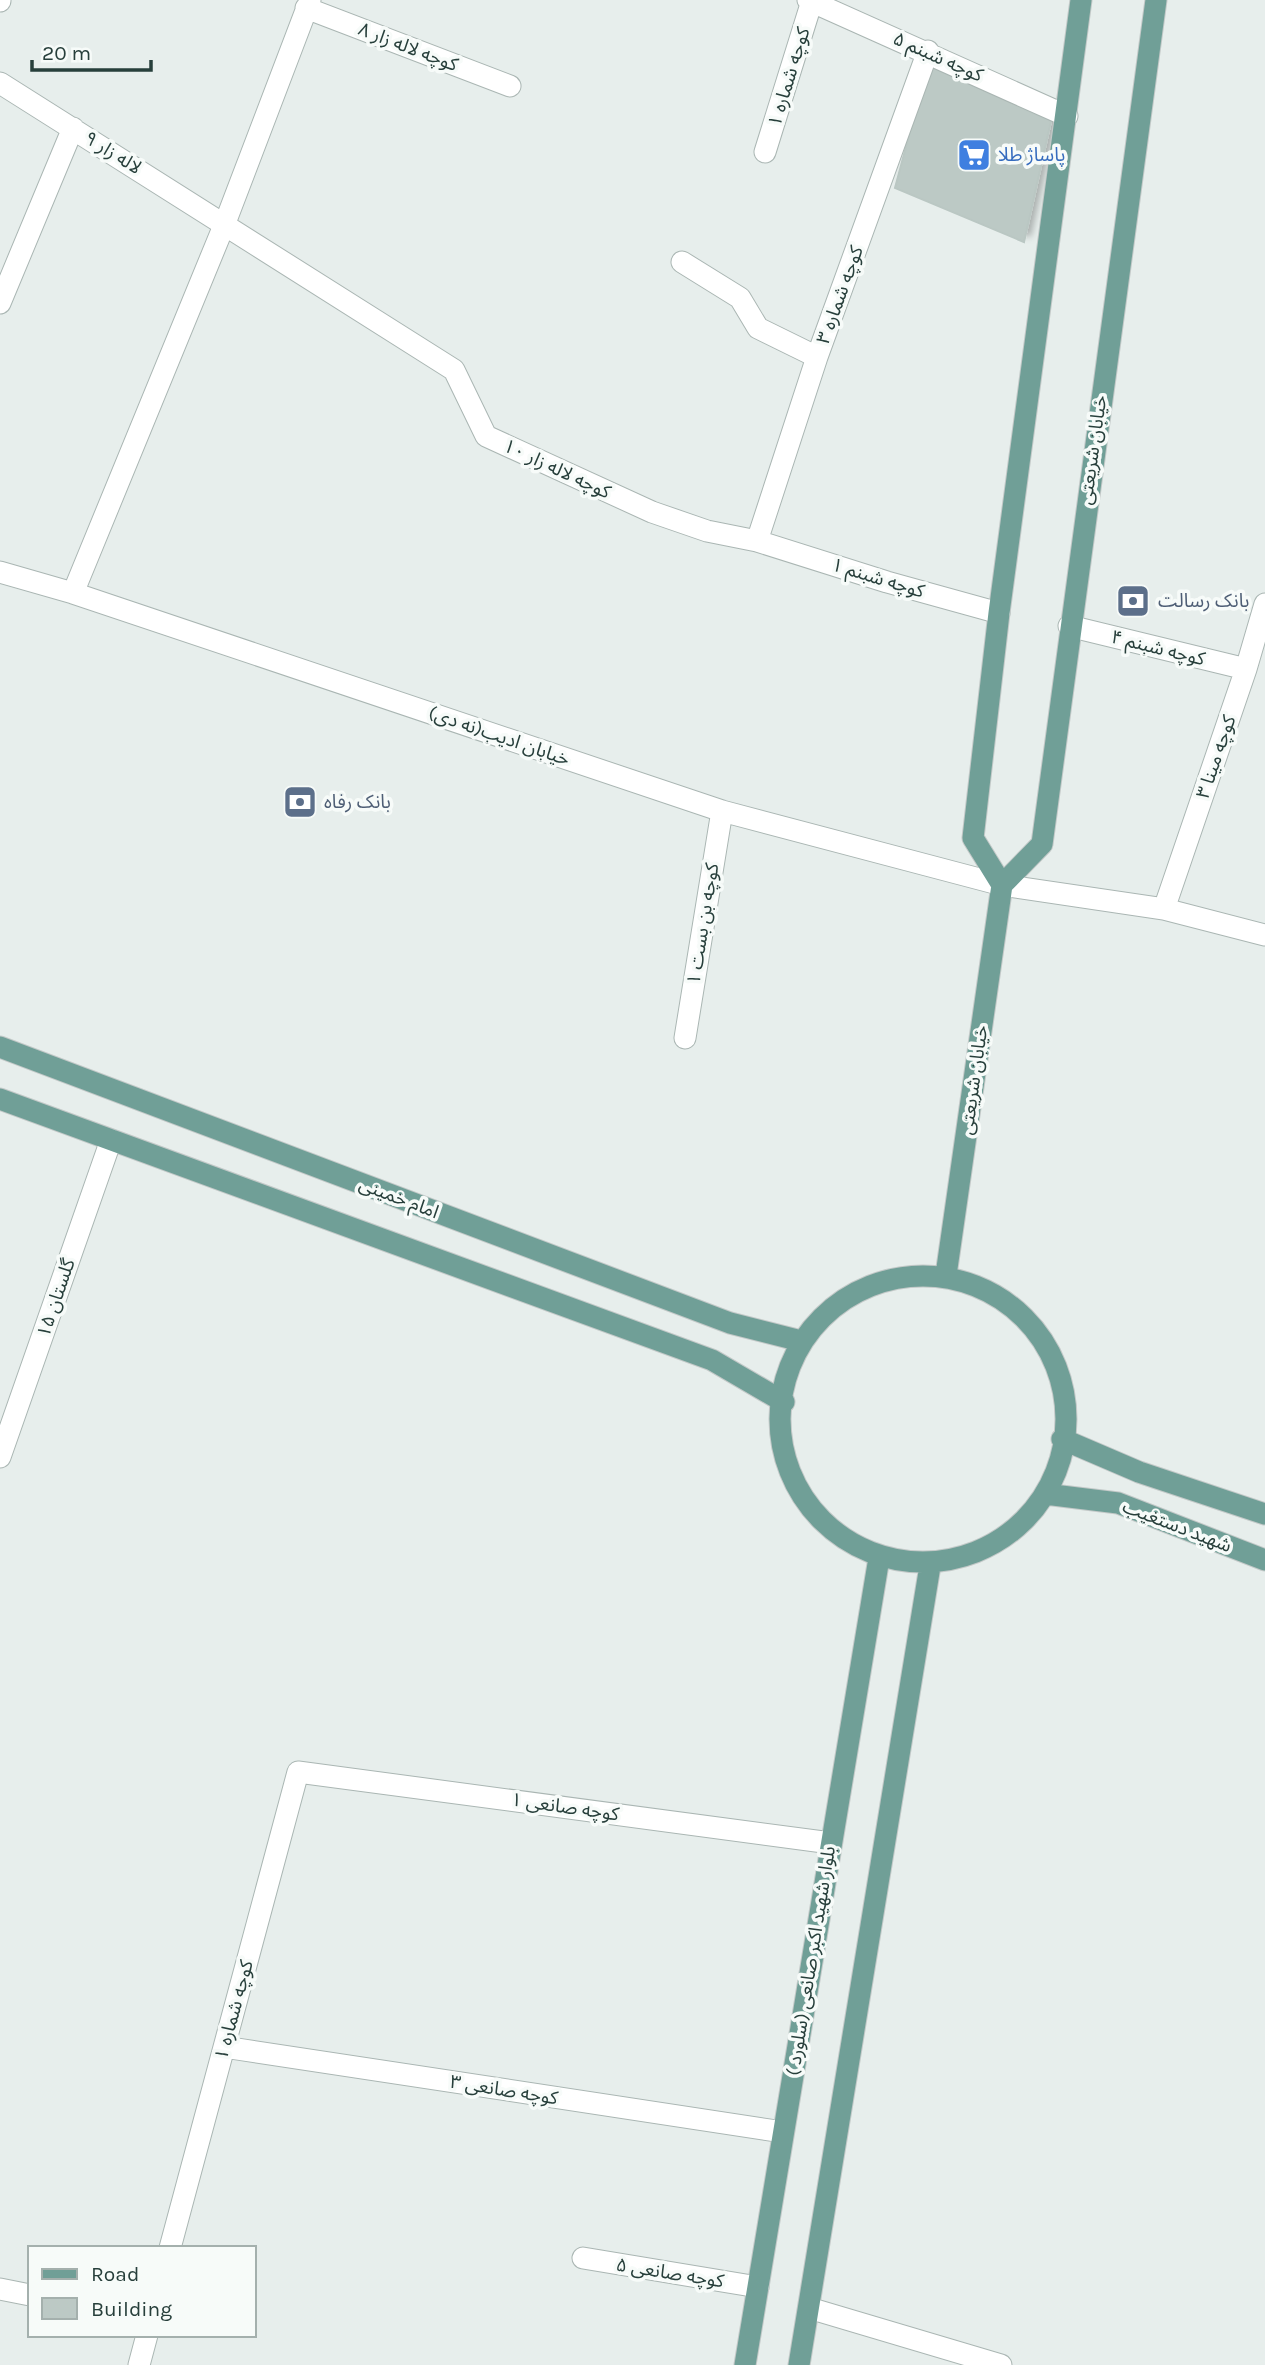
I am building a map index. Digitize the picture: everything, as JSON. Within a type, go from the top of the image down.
[{"type":"main road","points":[[1002,885],[974,838],[999,613],[1068,116],[1081,0]]},
{"type":"main road","name":"خیابان شریعتی","points":[[946,1275],[1002,885],[1042,844],[1069,626],[1156,0]]},
{"type":"main road","name":"امام خمینی","points":[[0,1047],[730,1323],[801,1341]]},
{"type":"main road","points":[[0,1099],[712,1360],[784,1402]]},
{"type":"main road","points":[[927,1271],[946,1275],[989,1293],[1014,1310],[1036,1332],[1049,1357],[1056,1381],[1063,1410],[1062,1439],[1054,1477],[1045,1494],[1014,1531],[974,1559],[930,1566],[879,1558],[840,1538],[818,1516],[791,1469],[784,1392],[801,1341],[824,1311],[867,1285],[927,1271]]},
{"type":"main road","name":"شهید دستغیب","points":[[1062,1439],[1139,1472],[1265,1514]]},
{"type":"main road","name":"شهید دستغیب","points":[[1045,1494],[1118,1503],[1265,1560]]},
{"type":"main road","name":"بلوار شهید اکبر صانعی (سلورد )","points":[[745,2365],[879,1558]]},
{"type":"main road","points":[[799,2365],[930,1566]]},
{"type":"street","name":"کوچه شبنم ۵","points":[[810,1],[928,51],[1068,116]]},
{"type":"street","name":"کوچه شماره ۱","points":[[765,152],[810,1]]},
{"type":"street","name":"کوچه لاله زار ۸","points":[[308,4],[510,86]]},
{"type":"street","points":[[73,593],[225,223],[308,4]]},
{"type":"street","name":"کوچه شماره ۳","points":[[757,541],[817,357],[928,51]]},
{"type":"street","name":"لاله زار ۹","points":[[0,83],[225,223]]},
{"type":"street","points":[[0,303],[73,128]]},
{"type":"street","name":"کوچه لاله زار ۱۰","points":[[225,223],[454,370],[486,436],[652,512],[707,531],[757,541]]},
{"type":"street","points":[[682,262],[740,298],[758,328],[817,357]]},
{"type":"street","name":"کوچه شبنم ۱","points":[[757,541],[999,613]]},
{"type":"street","name":"خیابان ادیب(نه دی)","points":[[0,572],[73,593],[722,811],[1002,885],[1164,909],[1265,936]]},
{"type":"street","name":"کوچه مینا ۳","points":[[1164,909],[1246,669],[1265,604]]},
{"type":"street","name":"کوچه شبنم ۴","points":[[1069,626],[1246,669]]},
{"type":"street","name":"کوچه بن بست ۱","points":[[685,1038],[722,811]]},
{"type":"street","name":"گلستان ۱۵","points":[[0,1457],[111,1140]]},
{"type":"street","name":"کوچه شماره ۱","points":[[171,2246],[298,1772]]},
{"type":"street","name":"کوچه صانعی ۱","points":[[298,1772],[831,1843]]},
{"type":"street","name":"کوچه صانعی ۳","points":[[224,2047],[783,2132]]},
{"type":"street","name":"کوچه صانعی ۵","points":[[583,2258],[758,2287]]},
{"type":"street","points":[[0,2289],[28,2295]]},
{"type":"street","points":[[809,2308],[1000,2365]]},
{"type":"street","points":[[139,2365],[146,2337]]},
{"type":"building","name":"پاساژ طلا","points":[[928,65],[1051,121],[1024,242],[895,188]]},
{"type":"place","name":"پاساژ طلا","points":[[974,155]]},
{"type":"place","name":"بانک رسالت","points":[[1133,601]]},
{"type":"place","name":"بانک رفاه","points":[[300,802]]}]
